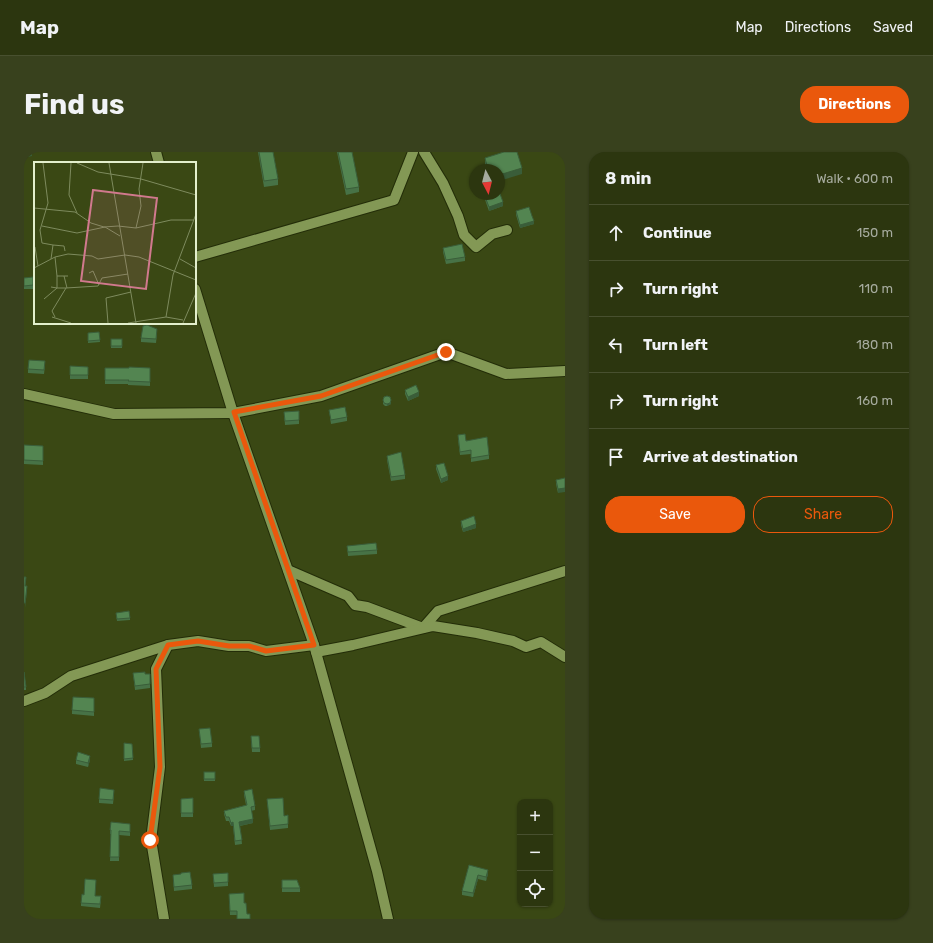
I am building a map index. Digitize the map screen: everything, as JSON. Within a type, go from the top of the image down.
[{"type":"street","points":[[156,152],[159,162]]},
{"type":"street","points":[[196,257],[394,200],[413,152]]},
{"type":"street","points":[[424,152],[443,183],[458,216],[464,235],[476,247],[492,234],[507,230]]},
{"type":"street","points":[[196,292],[234,412],[315,649],[377,871],[388,919]]},
{"type":"street","points":[[24,394],[114,414],[234,412],[321,396],[446,352],[506,374],[565,371]]},
{"type":"street","points":[[288,570],[348,596],[355,605],[367,607],[423,628]]},
{"type":"street","points":[[423,628],[438,611],[565,571]]},
{"type":"street","points":[[24,700],[45,693],[71,676],[168,645],[198,641],[229,646],[249,646],[266,651],[315,649],[353,645],[432,626],[477,633],[513,641],[526,647],[541,642],[565,657]]},
{"type":"street","points":[[164,919],[150,840],[160,767],[156,669],[168,645]]},
{"type":"building","points":[[259,152],[273,152],[278,179],[264,181]]},
{"type":"building","points":[[338,152],[352,152],[359,187],[346,189]]},
{"type":"building","points":[[504,152],[517,152],[522,168],[505,173],[505,164],[486,164],[485,158]]},
{"type":"building","points":[[486,200],[502,200],[503,202],[489,207]]},
{"type":"building","points":[[529,207],[534,221],[520,225],[516,211]]},
{"type":"building","points":[[462,244],[465,257],[446,260],[443,248]]},
{"type":"building","points":[[33,277],[33,285],[24,286],[24,278]]},
{"type":"building","points":[[147,325],[157,329],[156,339],[141,338],[143,326]]},
{"type":"building","points":[[99,332],[100,340],[88,341],[88,333]]},
{"type":"building","points":[[111,339],[122,339],[122,346],[111,346]]},
{"type":"building","points":[[29,360],[45,361],[44,370],[28,369]]},
{"type":"building","points":[[70,366],[88,367],[88,375],[70,375]]},
{"type":"building","points":[[105,368],[150,368],[150,382],[105,380]]},
{"type":"building","points":[[416,385],[419,392],[408,397],[405,390]]},
{"type":"building","points":[[385,396],[389,396],[391,400],[389,404],[385,404],[383,402],[383,398]]},
{"type":"building","points":[[345,407],[347,417],[331,420],[329,410]]},
{"type":"building","points":[[299,411],[299,420],[285,421],[284,412]]},
{"type":"building","points":[[465,434],[466,441],[487,437],[489,455],[471,458],[471,450],[460,452],[458,435]]},
{"type":"building","points":[[24,445],[43,446],[43,461],[24,460]]},
{"type":"building","points":[[401,452],[405,475],[391,477],[387,456]]},
{"type":"building","points":[[444,463],[448,476],[441,479],[436,465]]},
{"type":"building","points":[[565,478],[565,488],[558,489],[556,480]]},
{"type":"building","points":[[474,516],[476,524],[463,529],[461,521]]},
{"type":"building","points":[[376,543],[377,550],[348,552],[347,546]]},
{"type":"building","points":[[24,577],[26,577],[25,586],[27,586],[25,603],[24,603]]},
{"type":"building","points":[[129,611],[130,618],[117,619],[116,613]]},
{"type":"building","points":[[24,672],[26,687],[24,687]]},
{"type":"building","points":[[145,672],[145,674],[150,674],[150,684],[135,686],[133,673]]},
{"type":"building","points":[[73,697],[94,698],[94,712],[72,710]]},
{"type":"building","points":[[210,728],[212,743],[201,744],[199,729]]},
{"type":"building","points":[[251,736],[259,736],[260,748],[252,748]]},
{"type":"building","points":[[124,743],[132,744],[133,758],[124,759]]},
{"type":"building","points":[[78,752],[90,756],[88,763],[76,760]]},
{"type":"building","points":[[204,772],[215,772],[215,779],[204,779]]},
{"type":"building","points":[[100,788],[114,790],[113,800],[99,799]]},
{"type":"building","points":[[252,789],[255,806],[251,807],[253,819],[239,822],[242,840],[235,841],[233,822],[231,823],[229,817],[226,817],[224,811],[247,805],[244,791]]},
{"type":"building","points":[[193,798],[193,813],[181,813],[181,799]]},
{"type":"building","points":[[283,798],[284,816],[288,815],[288,824],[270,826],[267,799]]},
{"type":"building","points":[[111,822],[130,824],[130,832],[119,831],[119,857],[110,857]]},
{"type":"building","points":[[469,865],[488,870],[486,877],[478,875],[473,893],[462,891]]},
{"type":"building","points":[[190,872],[192,885],[174,887],[173,875]]},
{"type":"building","points":[[228,873],[228,882],[214,883],[213,874]]},
{"type":"building","points":[[85,879],[96,880],[95,896],[101,896],[100,904],[81,903],[82,894],[84,895]]},
{"type":"building","points":[[282,880],[297,880],[300,888],[282,888]]},
{"type":"building","points":[[244,893],[244,903],[246,903],[247,914],[250,914],[250,919],[237,919],[237,911],[230,911],[229,894]]},
{"type":"route","points":[[150,840],[160,767],[156,669],[168,645],[198,641],[229,646],[249,646],[266,651],[314,645],[234,412],[321,396],[446,352]]}]
